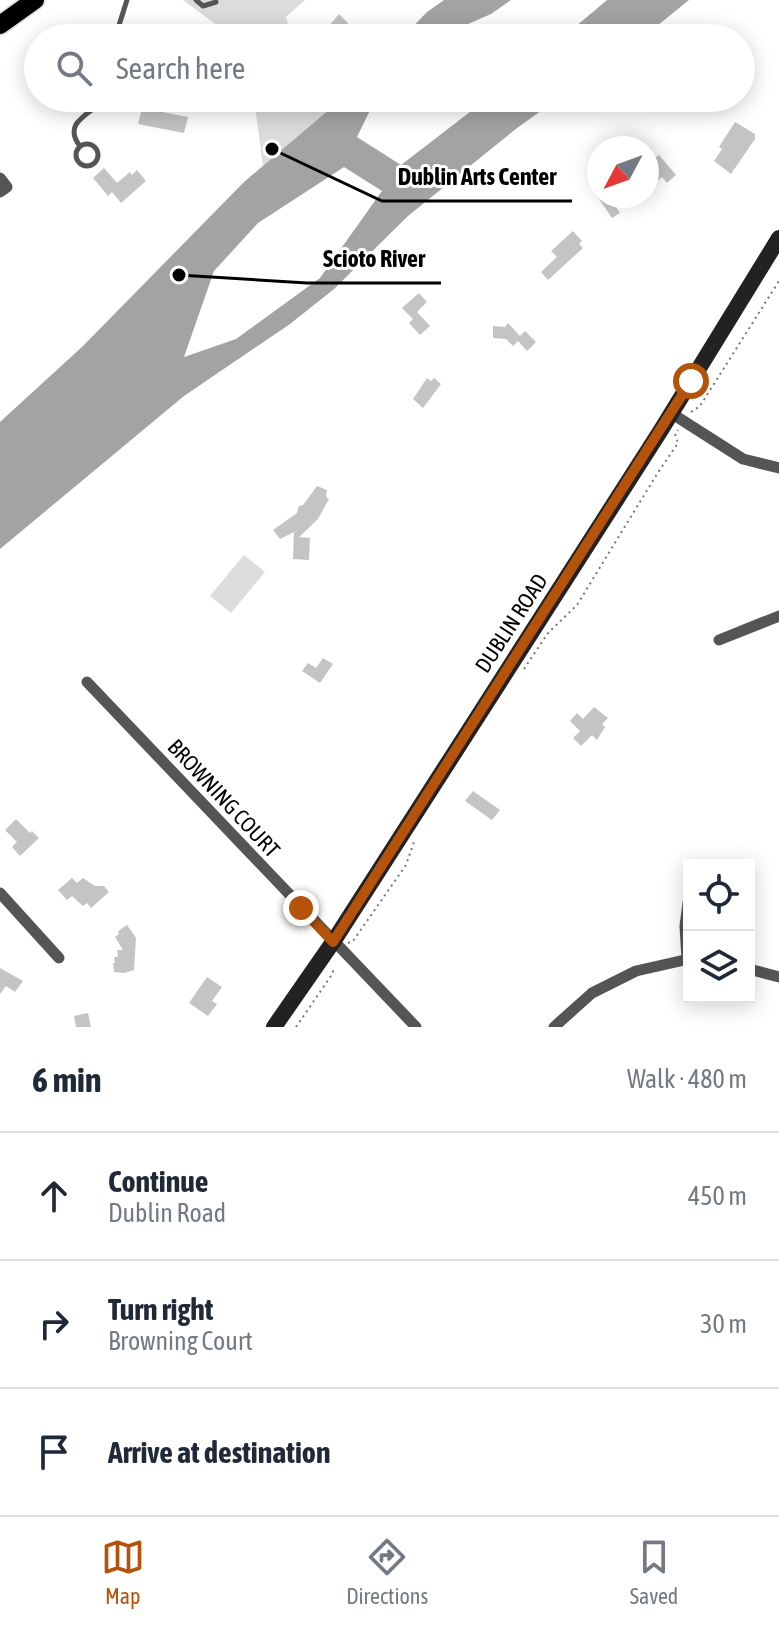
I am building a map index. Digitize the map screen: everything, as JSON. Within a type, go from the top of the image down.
[{"type":"main road","points":[[0,25],[35,0]]},
{"type":"main road","name":"DUBLIN ROAD","points":[[274,1027],[337,946],[678,417],[779,238]]},
{"type":"street","points":[[678,417],[743,459],[779,468]]},
{"type":"street","points":[[719,640],[779,616]]},
{"type":"street","name":"BROWNING COURT","points":[[87,682],[416,1027]]},
{"type":"street","points":[[2,901],[59,958]]},
{"type":"street","points":[[554,1027],[592,993],[636,971],[683,960]]},
{"type":"street","points":[[755,971],[779,977]]},
{"type":"lane","points":[[119,24],[127,0]]},
{"type":"lane","points":[[196,0],[203,6],[216,2]]},
{"type":"lane","points":[[80,146],[72,132],[78,120],[89,112]]},
{"type":"lane","points":[[87,144],[96,148],[98,155],[93,164],[83,165],[78,160],[76,153],[80,146],[87,144]]},
{"type":"path","points":[[520,674],[548,633],[577,605],[678,443],[675,434],[678,417],[700,406],[779,281]]},
{"type":"path","points":[[296,1027],[333,973],[332,962],[337,946],[353,941],[406,865],[418,833]]},
{"type":"shaded area","points":[[183,0],[305,0],[286,17],[288,24],[215,24]]},
{"type":"shaded area","points":[[444,0],[511,0],[491,14],[468,24],[415,24]]},
{"type":"shaded area","points":[[607,0],[689,0],[659,24],[579,24]]},
{"type":"shaded area","points":[[256,112],[327,112],[263,166]]},
{"type":"shaded area","points":[[326,112],[369,112],[357,137],[401,165],[470,112],[539,112],[408,216],[334,289],[290,324],[184,396],[0,549],[0,422],[83,346],[244,182]],"holes":[[[344,167],[382,191],[320,278],[236,339],[184,357],[214,271],[258,223]]]},
{"type":"shaded area","points":[[244,555],[265,572],[231,613],[210,596]]},
{"type":"building","points":[[339,14],[348,23],[347,24],[331,24]]},
{"type":"building","points":[[141,112],[188,117],[184,133],[138,124]]},
{"type":"building","points":[[735,122],[755,134],[755,139],[731,174],[714,161]]},
{"type":"building","points":[[659,155],[676,175],[667,183],[662,177],[659,180]]},
{"type":"building","points":[[104,168],[117,183],[137,170],[146,181],[121,203],[112,192],[108,196],[93,178]]},
{"type":"building","points":[[605,208],[617,208],[620,213],[612,218]]},
{"type":"building","points":[[573,231],[582,241],[579,244],[583,248],[548,280],[541,272],[557,257],[551,251]]},
{"type":"building","points":[[419,293],[427,302],[417,312],[430,326],[420,335],[409,323],[413,319],[402,308]]},
{"type":"building","points":[[508,323],[520,336],[525,331],[536,342],[527,351],[518,341],[513,346],[506,339],[493,338],[493,326],[505,327]]},
{"type":"building","points":[[427,378],[431,381],[434,378],[441,384],[423,408],[413,399]]},
{"type":"building","points":[[317,486],[327,490],[326,497],[329,499],[318,519],[299,537],[310,538],[309,560],[293,559],[294,532],[280,539],[273,530],[297,513],[299,506]]},
{"type":"building","points":[[323,658],[333,664],[320,683],[302,671],[308,663],[316,668]]},
{"type":"building","points":[[594,707],[608,718],[602,724],[605,727],[597,740],[592,735],[581,746],[573,738],[580,731],[570,721],[577,713],[583,719]]},
{"type":"building","points":[[473,791],[500,810],[492,820],[465,801]]},
{"type":"building","points":[[16,819],[39,838],[20,856],[12,847],[17,842],[5,830]]},
{"type":"building","points":[[72,878],[77,883],[83,878],[95,886],[104,886],[109,892],[91,908],[87,903],[83,906],[72,896],[67,900],[58,890]]},
{"type":"building","points":[[127,925],[136,938],[134,970],[114,972],[114,957],[118,957],[117,950],[123,950],[115,937]]},
{"type":"building","points":[[0,968],[23,981],[15,992],[6,986],[0,994]]},
{"type":"building","points":[[207,977],[222,987],[212,1001],[217,1004],[208,1016],[189,1003]]},
{"type":"building","points":[[88,1013],[91,1027],[76,1027],[74,1016]]},
{"type":"place","name":"Dublin Arts Center","points":[[272,149]]},
{"type":"place","name":"Scioto River","points":[[179,275]]},
{"type":"route","points":[[301,908],[333,942],[691,381]]}]
